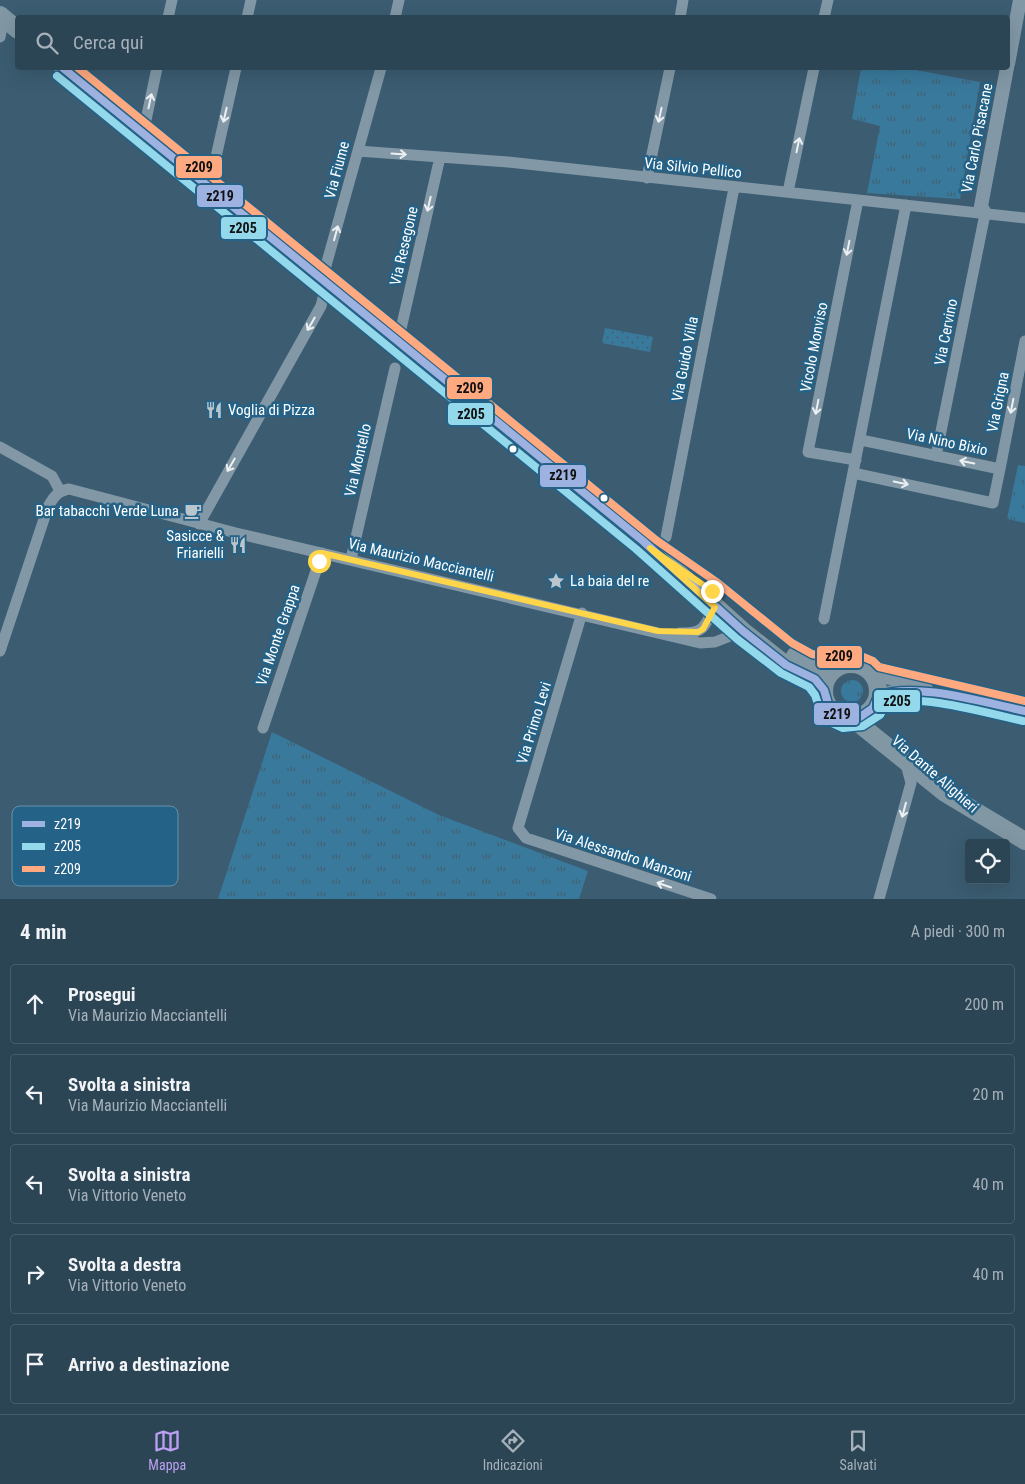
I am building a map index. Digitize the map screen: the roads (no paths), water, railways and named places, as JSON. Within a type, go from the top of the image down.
[{"type":"main road","points":[[2,17],[15,28]]},
{"type":"main road","points":[[65,70],[650,548],[743,631],[786,665],[815,679],[824,690],[829,707],[836,714],[853,719],[860,717],[875,702],[877,683],[874,676],[868,670],[853,664],[838,668],[820,667],[786,650],[712,591],[650,548]]},
{"type":"main road","points":[[824,690],[826,681],[838,668]]},
{"type":"main road","name":"Via Dante Alighieri","points":[[875,702],[881,727],[982,814]]},
{"type":"main road","name":"Via Dante Alighieri","points":[[853,719],[945,793],[1025,841]]},
{"type":"street","points":[[169,15],[172,0]]},
{"type":"street","points":[[248,15],[251,0]]},
{"type":"street","points":[[395,15],[399,0]]},
{"type":"street","points":[[680,15],[683,0]]},
{"type":"street","points":[[825,15],[828,0]]},
{"type":"street","name":"Via Carlo Pisacane","points":[[1010,51],[1020,0]]},
{"type":"street","points":[[0,37],[2,17]]},
{"type":"street","points":[[143,134],[157,70]]},
{"type":"street","points":[[209,188],[236,70]]},
{"type":"street","name":"Via Fiume","points":[[200,524],[209,503],[322,306],[326,288],[322,280],[380,70]]},
{"type":"street","points":[[647,178],[670,70]]},
{"type":"street","points":[[788,192],[814,70]]},
{"type":"street","name":"Via Carlo Pisacane","points":[[985,214],[981,206],[1006,70]]},
{"type":"street","name":"Via Silvio Pellico","points":[[358,150],[508,162],[734,188],[788,192],[1025,218]]},
{"type":"street","name":"Via Resegone","points":[[398,342],[440,157]]},
{"type":"street","name":"Via Guido Villa","points":[[666,537],[734,188]]},
{"type":"street","name":"Vicolo Monviso","points":[[856,460],[808,452],[858,200]]},
{"type":"street","points":[[824,619],[906,206]]},
{"type":"street","name":"Via Cervino","points":[[936,456],[985,214]]},
{"type":"street","name":"Via Grigna","points":[[1000,468],[1025,342]]},
{"type":"street","name":"Via Montello","points":[[351,559],[395,368]]},
{"type":"street","name":"Via Nino Bixio","points":[[853,473],[993,503],[1000,468],[861,440]]},
{"type":"street","points":[[0,448],[52,476],[60,491],[53,497],[48,506],[0,651]]},
{"type":"street","name":"Via Maurizio Macciantelli","points":[[60,491],[76,490],[200,524],[658,631],[700,643],[715,642],[743,631]]},
{"type":"street","name":"Via Monte Grappa","points":[[263,728],[322,553]]},
{"type":"street","name":"Via Maurizio Macciantelli","points":[[658,631],[698,632],[703,629],[715,607]]},
{"type":"street","name":"Via Primo Levi","points":[[526,838],[518,828],[582,613]]},
{"type":"street","points":[[874,676],[908,682],[950,695],[1025,711]]},
{"type":"street","points":[[875,702],[899,689],[950,695]]},
{"type":"street","points":[[879,899],[911,783],[906,763]]},
{"type":"street","name":"Via Alessandro Manzoni","points":[[526,838],[710,899]]},
{"type":"place","name":"Voglia di Pizza","points":[[214,410]]},
{"type":"place","name":"Bar tabacchi Verde Luna","points":[[193,511]]},
{"type":"place","name":"Sasicce & Friarielli","points":[[238,545]]},
{"type":"place","name":"La baia del re","points":[[556,581]]}]
